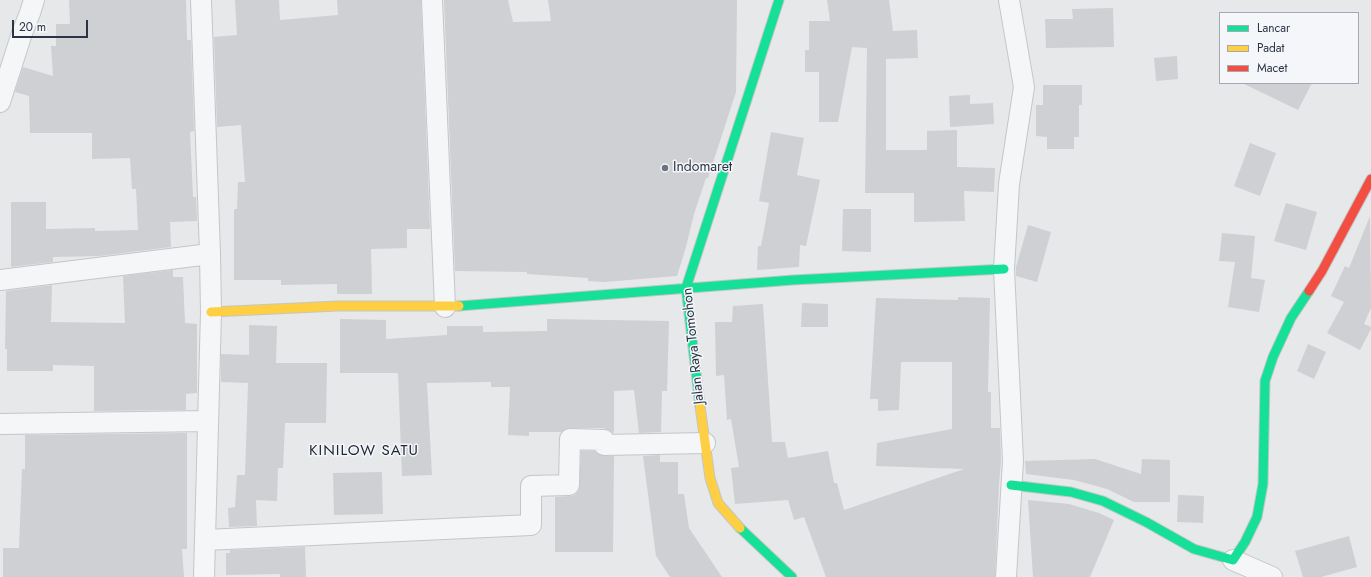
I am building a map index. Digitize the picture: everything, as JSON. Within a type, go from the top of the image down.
[{"type":"main road","name":"Jalan Raya Tomohon","points":[[778,0],[686,288],[710,478],[718,503],[734,522],[792,577]]},
{"type":"main road","points":[[1011,485],[1071,492],[1103,501],[1146,522],[1194,549],[1233,560],[1245,542],[1257,517],[1263,484],[1264,381],[1291,318],[1322,271],[1371,179]]},
{"type":"main road","points":[[211,312],[338,306],[445,307],[793,280],[1004,269]]},
{"type":"street","points":[[0,102],[34,0]]},
{"type":"street","points":[[201,0],[211,312],[204,577]]},
{"type":"street","points":[[432,0],[445,307]]},
{"type":"street","points":[[1006,577],[1013,461],[1004,269],[1009,184],[1024,87],[1009,0]]},
{"type":"street","points":[[0,280],[210,254]]},
{"type":"street","points":[[0,424],[208,421]]},
{"type":"street","points":[[205,540],[531,525],[531,486],[568,485],[570,438],[604,440],[604,445],[705,443]]},
{"type":"street","points":[[1233,560],[1272,577]]},
{"type":"building","points":[[69,0],[186,0],[187,40],[191,40],[194,131],[190,132],[193,197],[196,197],[197,221],[170,222],[171,247],[100,256],[53,257],[53,262],[11,267],[11,202],[46,202],[46,229],[95,228],[95,231],[138,230],[136,189],[132,189],[130,158],[92,159],[92,133],[30,133],[29,96],[15,92],[23,67],[53,76],[51,46],[56,46],[56,24],[70,24]]},
{"type":"building","points":[[235,0],[279,0],[280,20],[338,15],[337,0],[421,0],[430,229],[407,229],[407,248],[371,249],[372,294],[337,294],[337,284],[281,285],[281,280],[234,280],[234,209],[237,209],[238,182],[245,182],[241,125],[217,127],[214,37],[237,35]]},
{"type":"building","points":[[444,0],[508,0],[513,22],[551,21],[548,0],[737,0],[736,92],[708,178],[706,178],[694,214],[677,276],[604,282],[588,281],[588,278],[527,274],[527,272],[455,271]]},
{"type":"building","points":[[827,0],[889,0],[893,31],[917,30],[918,58],[886,59],[886,150],[927,150],[927,131],[957,130],[957,167],[995,168],[994,192],[964,191],[965,221],[914,222],[914,193],[865,193],[867,48],[852,47],[838,122],[819,122],[819,72],[805,72],[805,50],[809,50],[809,21],[830,21]]},
{"type":"building","points":[[1113,8],[1114,47],[1046,48],[1045,19],[1073,19],[1072,9]]},
{"type":"building","points":[[1177,56],[1178,79],[1156,81],[1154,58]]},
{"type":"building","points":[[1244,84],[1311,84],[1298,110]]},
{"type":"building","points":[[1043,85],[1082,85],[1082,105],[1079,105],[1079,137],[1074,137],[1074,149],[1047,149],[1047,137],[1036,136],[1036,105],[1043,105]]},
{"type":"building","points":[[970,95],[970,104],[993,103],[994,124],[950,127],[949,96]]},
{"type":"building","points":[[771,132],[804,138],[797,175],[820,180],[806,246],[800,245],[799,267],[757,270],[758,246],[761,246],[769,203],[759,201]]},
{"type":"building","points":[[1250,143],[1276,153],[1260,196],[1234,186]]},
{"type":"building","points":[[1286,203],[1317,212],[1306,250],[1274,241]]},
{"type":"building","points":[[843,209],[871,209],[871,252],[842,251]]},
{"type":"building","points":[[1370,216],[1371,308],[1364,324],[1371,327],[1371,329],[1360,350],[1327,333],[1344,302],[1331,296],[1345,266],[1349,268]]},
{"type":"building","points":[[1028,225],[1051,232],[1037,282],[1016,276],[1016,267]]},
{"type":"building","points":[[1222,233],[1255,236],[1251,278],[1265,280],[1259,312],[1228,307],[1235,262],[1219,261]]},
{"type":"building","points":[[173,270],[173,277],[183,277],[185,323],[197,324],[197,393],[186,394],[186,410],[94,411],[94,366],[53,365],[53,371],[7,371],[7,349],[5,349],[6,291],[52,285],[51,322],[125,323],[123,276]]},
{"type":"building","points":[[958,297],[990,298],[988,392],[991,392],[991,428],[1000,428],[1001,461],[995,577],[826,577],[804,517],[794,520],[788,500],[735,504],[731,468],[739,467],[731,419],[727,420],[724,375],[716,376],[715,322],[732,322],[733,306],[763,304],[772,442],[785,442],[788,458],[828,451],[834,483],[837,483],[844,510],[964,469],[876,466],[877,443],[952,429],[952,362],[901,362],[899,410],[878,411],[878,399],[870,399],[876,298],[958,300]]},
{"type":"building","points":[[802,303],[828,304],[828,327],[801,327]]},
{"type":"building","points":[[340,319],[386,320],[386,339],[447,335],[447,326],[483,326],[483,332],[547,331],[547,319],[669,321],[667,391],[662,391],[661,432],[639,433],[634,390],[614,391],[614,433],[604,428],[570,428],[561,432],[529,432],[529,436],[508,435],[510,387],[491,387],[491,382],[427,383],[432,475],[402,476],[398,373],[340,373]]},
{"type":"building","points":[[249,325],[277,326],[276,363],[327,363],[326,423],[285,423],[283,468],[278,468],[277,501],[256,500],[257,526],[229,527],[228,508],[235,507],[237,475],[245,475],[248,383],[221,382],[221,354],[249,355]]},
{"type":"building","points":[[1308,344],[1326,352],[1314,379],[1297,371]]},
{"type":"building","points":[[187,433],[187,549],[182,549],[184,577],[3,577],[3,548],[19,548],[22,469],[25,469],[25,435]]},
{"type":"building","points":[[581,451],[594,451],[604,456],[614,456],[613,552],[555,552],[555,497],[575,495],[579,490]]},
{"type":"building","points":[[660,455],[660,462],[678,462],[678,494],[684,494],[689,528],[722,577],[670,577],[656,556],[643,456]]},
{"type":"building","points":[[1095,459],[1141,474],[1142,459],[1170,460],[1170,502],[1134,502],[1107,489],[1074,480],[1026,474],[1025,461]]},
{"type":"building","points":[[382,472],[383,514],[334,515],[333,473]]},
{"type":"building","points":[[1178,495],[1204,496],[1203,523],[1177,522]]},
{"type":"building","points":[[1028,500],[1069,504],[1099,513],[1114,520],[1090,577],[1033,577]]},
{"type":"building","points":[[1349,536],[1357,567],[1321,577],[1303,577],[1295,551]]},
{"type":"building","points":[[305,547],[306,577],[280,577],[280,574],[226,575],[226,553],[230,553],[230,550]]},
{"type":"traffic: fast","points":[[700,406],[686,288],[779,0]]},
{"type":"traffic: fast","points":[[459,306],[793,280],[1004,269]]},
{"type":"traffic: fast","points":[[1011,485],[1071,492],[1103,501],[1146,522],[1194,549],[1233,560],[1245,542],[1257,517],[1263,484],[1265,381],[1273,357],[1291,318],[1309,291]]},
{"type":"traffic: fast","points":[[740,528],[792,577]]},
{"type":"traffic: slow","points":[[211,312],[338,306],[459,306]]},
{"type":"traffic: slow","points":[[700,406],[710,478],[718,503],[740,528]]},
{"type":"traffic: jam","points":[[1309,291],[1322,271],[1371,179]]},
{"type":"place","name":"Indomaret","points":[[665,168]]},
{"type":"district","name":"KINILOW SATU","points":[[364,451]]}]
